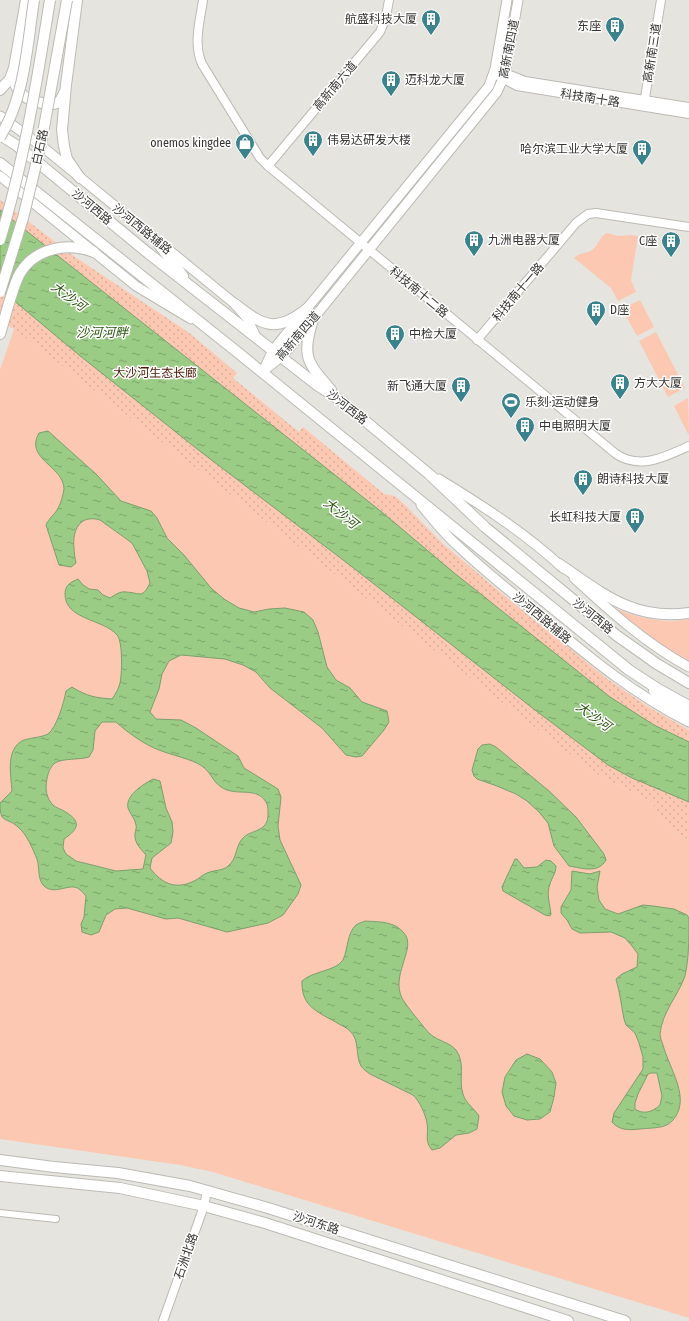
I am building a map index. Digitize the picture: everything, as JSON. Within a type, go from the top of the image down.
[{"type":"main road","points":[[0,90],[10,79],[14,68],[26,0]]},
{"type":"main road","points":[[0,136],[13,112],[19,91],[34,0]]},
{"type":"main road","name":"白石路","points":[[0,240],[13,195],[30,118],[50,0]]},
{"type":"main road","name":"白石路","points":[[0,292],[23,218],[35,172],[48,112],[67,0]]},
{"type":"main road","points":[[77,0],[62,130],[64,146],[70,165],[80,178]]},
{"type":"main road","name":"高新南四道","points":[[262,372],[273,350],[488,86],[495,72],[506,0]]},
{"type":"main road","name":"高新南四道","points":[[262,372],[281,357],[313,319],[497,92],[504,76],[518,0]]},
{"type":"main road","points":[[14,68],[14,81],[16,86],[21,95],[30,100],[55,104],[62,98],[66,85]]},
{"type":"main road","name":"沙河西路辅路","points":[[0,116],[36,141],[234,304],[247,318],[255,336]]},
{"type":"main road","name":"沙河西路","points":[[0,136],[16,145],[148,253],[281,357],[340,400],[429,474],[484,527],[616,635],[657,664],[689,683]]},
{"type":"main road","name":"沙河西路","points":[[0,163],[643,679],[689,706]]},
{"type":"main road","points":[[0,176],[136,286],[208,329]]},
{"type":"main road","points":[[154,238],[193,288]]},
{"type":"main road","points":[[0,334],[4,321],[4,307],[20,275],[33,259],[53,249],[75,248],[94,252]]},
{"type":"main road","points":[[234,304],[255,319],[264,323],[275,324],[291,320],[308,308]]},
{"type":"main road","points":[[313,319],[308,341],[308,359],[311,367],[340,400]]},
{"type":"main road","points":[[429,474],[495,514],[559,564],[607,597],[631,608],[654,614],[665,615],[689,613]]},
{"type":"main road","name":"沙河西路辅路","points":[[411,494],[456,545],[609,673],[652,702],[689,722]]},
{"type":"main road","points":[[559,564],[622,621],[663,651],[689,667]]},
{"type":"main road","points":[[643,679],[656,694],[672,707],[689,717]]},
{"type":"main road","name":"沙河东路","points":[[0,1160],[139,1176],[207,1191],[268,1208],[625,1321]]},
{"type":"main road","name":"沙河东路","points":[[0,1176],[120,1188],[204,1206],[265,1223],[568,1321]]},
{"type":"street","name":"科技南十二路","points":[[203,0],[197,36],[197,50],[202,64],[260,158],[268,166],[621,458],[634,462],[650,461],[689,446]]},
{"type":"street","name":"高新南六道","points":[[268,166],[378,35],[385,20],[389,0]]},
{"type":"street","name":"高新南三道","points":[[644,103],[661,0]]},
{"type":"street","name":"科技南十路","points":[[495,72],[523,87],[644,103],[689,107]]},
{"type":"street","name":"科技南十路","points":[[644,103],[689,114]]},
{"type":"street","name":"科技南十一路","points":[[477,340],[576,223],[588,214],[604,213],[689,228]]},
{"type":"street","name":"石洲北路","points":[[163,1321],[204,1206],[207,1191]]},
{"type":"street","points":[[0,1213],[56,1219]]},
{"type":"green space","name":"沙河河畔","points":[[0,200],[75,257],[188,332],[237,373],[233,378],[299,432],[303,427],[384,494],[395,496],[442,543],[606,678],[647,706],[689,730],[689,840],[672,831],[652,803],[645,798],[600,776],[584,765],[14,329],[0,321]]},
{"type":"green space","points":[[607,233],[618,236],[638,236],[631,280],[636,292],[618,301],[611,288],[574,258],[592,250],[602,236]]},
{"type":"green space","points":[[640,300],[654,327],[637,336],[622,309]]},
{"type":"green space","points":[[14,329],[584,765],[600,776],[645,798],[652,803],[672,831],[689,840],[689,1318],[213,1172],[180,1165],[0,1139],[0,370]]},
{"type":"green space","points":[[656,332],[685,388],[668,397],[639,341]]},
{"type":"green space","points":[[688,398],[689,433],[688,434],[674,406]]},
{"type":"green space","points":[[605,604],[635,616],[657,620],[678,621],[689,619],[689,663],[671,653]]},
{"type":"water","name":"沙河河畔","points":[[0,210],[383,513],[453,572],[610,697],[654,725],[689,742],[689,802],[632,778],[608,765],[201,452],[79,355],[0,289]]},
{"type":"water","points":[[48,431],[96,474],[121,501],[151,511],[157,518],[167,538],[184,555],[211,588],[224,599],[239,608],[254,612],[285,608],[304,612],[313,620],[318,632],[327,667],[336,680],[350,688],[362,702],[387,711],[389,722],[362,756],[356,757],[346,755],[322,728],[270,688],[256,672],[243,665],[225,659],[181,655],[169,661],[162,674],[159,689],[150,712],[156,719],[181,720],[196,728],[238,756],[244,768],[278,789],[281,797],[278,826],[280,840],[301,885],[298,894],[283,915],[268,923],[227,932],[178,918],[166,919],[127,908],[115,909],[106,915],[99,932],[91,935],[82,932],[81,924],[84,917],[86,896],[75,887],[53,890],[44,886],[40,880],[37,859],[27,838],[18,827],[4,819],[1,814],[0,803],[12,791],[10,762],[14,749],[18,744],[24,740],[46,735],[51,731],[60,714],[66,691],[72,687],[91,696],[112,699],[117,691],[121,679],[122,658],[119,638],[111,630],[71,609],[67,603],[65,594],[67,586],[78,579],[89,589],[98,590],[103,595],[110,598],[122,592],[141,594],[150,583],[147,571],[132,543],[100,520],[87,519],[82,521],[74,535],[74,554],[76,563],[71,567],[59,565],[46,525],[56,512],[62,500],[64,489],[58,474],[40,456],[36,442],[39,433]],"holes":[[[102,722],[116,722],[148,745],[164,752],[193,761],[202,766],[222,788],[232,791],[255,793],[264,799],[268,808],[268,819],[266,824],[259,830],[246,835],[243,838],[233,860],[226,868],[207,873],[194,881],[181,885],[164,882],[150,868],[152,858],[171,843],[173,832],[172,822],[166,808],[160,781],[153,779],[136,790],[132,794],[128,803],[128,808],[135,820],[135,837],[138,846],[146,855],[143,869],[116,871],[76,861],[66,854],[63,848],[64,839],[76,828],[76,821],[63,810],[54,806],[49,799],[46,786],[49,772],[53,765],[58,761],[89,757],[93,750],[95,731]]]},
{"type":"water","points":[[490,744],[496,747],[549,791],[576,817],[604,854],[606,860],[603,864],[594,869],[569,866],[554,846],[548,823],[539,812],[527,801],[516,794],[477,779],[474,776],[472,770],[478,749],[482,745]]},
{"type":"water","points":[[515,859],[517,859],[524,868],[537,867],[546,860],[551,861],[556,866],[548,892],[550,916],[545,915],[503,891],[502,887]]},
{"type":"water","points":[[572,871],[590,874],[600,871],[597,887],[599,900],[605,909],[618,914],[643,905],[653,906],[674,909],[687,915],[689,918],[688,955],[685,976],[667,1011],[661,1026],[660,1034],[680,1094],[679,1109],[676,1116],[672,1121],[664,1126],[628,1130],[618,1127],[612,1122],[614,1113],[643,1069],[643,1057],[639,1043],[635,1033],[626,1025],[624,1019],[616,979],[622,974],[637,967],[638,954],[625,938],[611,932],[580,933],[572,929],[561,913],[561,907],[571,890]],"holes":[[[657,1073],[662,1096],[660,1105],[648,1112],[638,1111],[635,1109],[638,1094],[648,1074]]]},
{"type":"water","points":[[365,921],[388,923],[398,927],[406,936],[408,942],[407,949],[399,981],[399,990],[402,998],[430,1034],[453,1047],[461,1060],[461,1083],[463,1094],[466,1101],[479,1116],[477,1129],[469,1133],[456,1135],[440,1148],[432,1150],[428,1144],[426,1119],[416,1098],[413,1095],[370,1074],[364,1069],[359,1062],[355,1039],[350,1031],[313,1008],[308,1003],[302,990],[302,981],[312,975],[340,964],[343,960],[353,928]]},
{"type":"water","points":[[527,1054],[540,1059],[552,1072],[556,1083],[550,1112],[540,1119],[527,1120],[514,1116],[506,1106],[502,1092],[505,1077],[516,1060]]},
{"type":"place","name":"航盛科技大厦","points":[[431,36]]},
{"type":"place","name":"东座","points":[[615,43]]},
{"type":"place","name":"迈科龙大厦","points":[[391,97]]},
{"type":"place","name":"伟易达研发大楼","points":[[313,157]]},
{"type":"place","name":"onemos kingdee","points":[[245,160]]},
{"type":"place","name":"哈尔滨工业大学大厦","points":[[642,166]]},
{"type":"place","name":"九洲电器大厦","points":[[474,257]]},
{"type":"place","name":"C座","points":[[671,258]]},
{"type":"place","name":"D座","points":[[596,327]]},
{"type":"place","name":"中检大厦","points":[[395,351]]},
{"type":"place","name":"方大大厦","points":[[620,400]]},
{"type":"place","name":"新飞通大厦","points":[[461,403]]},
{"type":"place","name":"乐刻·运动健身","points":[[511,419]]},
{"type":"place","name":"中电照明大厦","points":[[525,443]]},
{"type":"place","name":"朗诗科技大厦","points":[[583,496]]},
{"type":"place","name":"长虹科技大厦","points":[[635,534]]},
{"type":"water label","name":"大沙河","points":[[69,296]]},
{"type":"water label","name":"大沙河","points":[[341,513]]},
{"type":"water label","name":"大沙河","points":[[594,716]]},
{"type":"park label","name":"大沙河生态长廊","points":[[155,373]]}]
